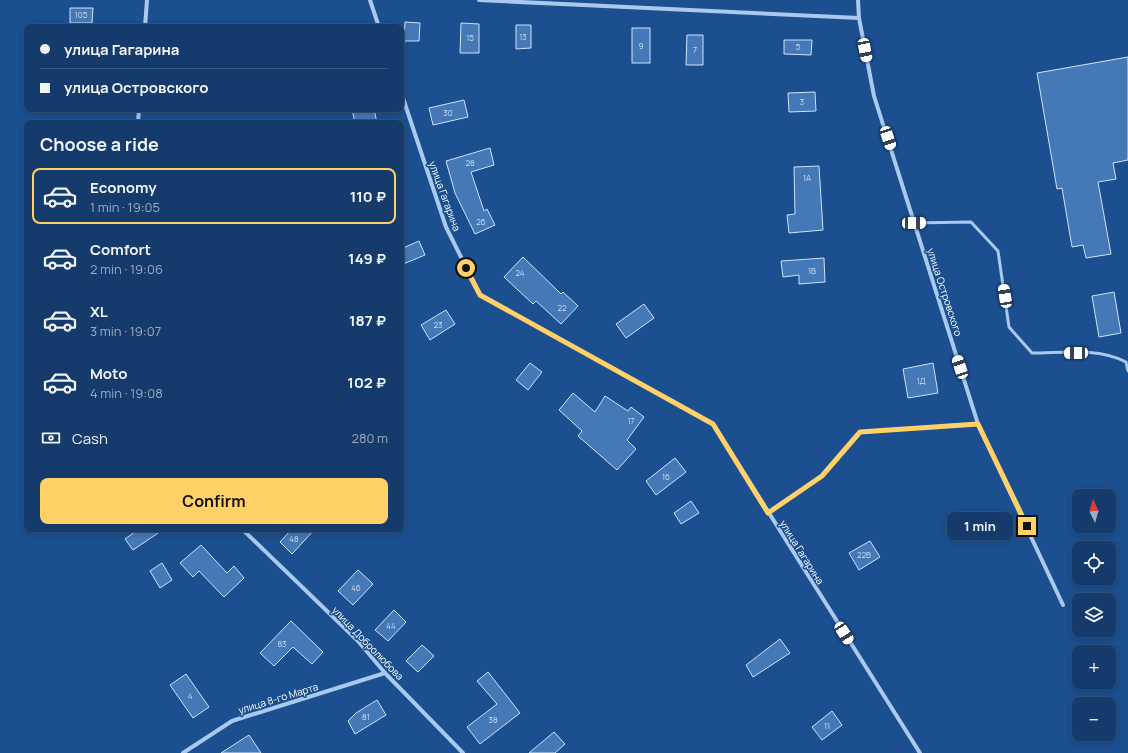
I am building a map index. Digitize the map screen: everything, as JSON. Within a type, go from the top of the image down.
[{"type":"street","points":[[145,24],[147,0]]},
{"type":"street","points":[[370,0],[378,24]]},
{"type":"street","points":[[479,0],[859,18]]},
{"type":"street","name":"улица Островского","points":[[858,0],[859,18],[874,96],[978,424],[1063,605]]},
{"type":"street","name":"улица Гагарина","points":[[404,101],[446,227],[480,295],[713,424],[920,753]]},
{"type":"street","name":"улица Добролюбова","points":[[245,532],[358,641],[385,673],[463,753]]},
{"type":"street","name":"улица 8-го Марта","points":[[183,753],[232,721],[385,673]]},
{"type":"lane","points":[[914,223],[971,222],[998,251],[1009,327],[1032,353],[1091,353],[1114,356],[1126,362],[1128,371]]},
{"type":"lane","points":[[768,513],[822,476],[860,432],[978,424]]},
{"type":"building","points":[[70,8],[93,8],[92,23],[70,23]]},
{"type":"building","points":[[405,22],[420,23],[419,41],[404,41]]},
{"type":"building","points":[[461,23],[479,24],[479,53],[460,53]]},
{"type":"building","points":[[516,25],[531,25],[531,48],[516,49]]},
{"type":"building","points":[[632,28],[650,28],[650,63],[632,63]]},
{"type":"building","points":[[687,35],[703,35],[703,65],[686,65]]},
{"type":"building","points":[[784,40],[812,40],[811,55],[784,54]]},
{"type":"building","points":[[1128,57],[1128,160],[1113,163],[1116,179],[1098,182],[1111,254],[1086,258],[1083,245],[1072,247],[1062,188],[1057,189],[1037,73]]},
{"type":"building","points":[[815,92],[816,111],[789,112],[788,93]]},
{"type":"building","points":[[464,100],[468,117],[433,125],[429,108]]},
{"type":"building","points":[[353,112],[375,112],[376,120],[354,120]]},
{"type":"building","points":[[490,148],[494,165],[471,172],[484,211],[487,209],[495,225],[475,234],[455,193],[446,161]]},
{"type":"building","points":[[819,166],[823,230],[789,233],[787,215],[795,214],[794,167]]},
{"type":"building","points":[[419,241],[425,255],[404,264],[404,248]]},
{"type":"building","points":[[523,257],[561,294],[563,292],[578,306],[561,324],[536,301],[533,304],[504,277]]},
{"type":"building","points":[[824,258],[825,282],[799,284],[799,275],[783,277],[781,261]]},
{"type":"building","points":[[1114,292],[1121,333],[1099,337],[1092,296]]},
{"type":"building","points":[[644,304],[654,318],[626,338],[616,324]]},
{"type":"building","points":[[446,310],[455,324],[430,340],[421,325]]},
{"type":"building","points":[[530,363],[542,372],[528,390],[516,380]]},
{"type":"building","points":[[933,363],[938,393],[908,398],[903,369]]},
{"type":"building","points":[[573,393],[595,412],[605,396],[628,411],[631,407],[644,417],[627,440],[636,449],[617,470],[578,436],[582,431],[559,410]]},
{"type":"building","points":[[675,458],[686,472],[656,495],[646,481]]},
{"type":"building","points":[[691,501],[699,513],[681,524],[674,513]]},
{"type":"building","points":[[135,532],[160,532],[133,550],[125,539]]},
{"type":"building","points":[[289,532],[312,532],[292,554],[280,542]]},
{"type":"building","points":[[870,541],[880,557],[859,570],[849,553]]},
{"type":"building","points":[[201,545],[227,573],[234,566],[244,578],[224,597],[199,571],[193,577],[180,563]]},
{"type":"building","points":[[162,563],[172,580],[160,588],[150,571]]},
{"type":"building","points":[[358,570],[373,584],[353,605],[338,591]]},
{"type":"building","points":[[394,610],[406,622],[388,641],[375,630]]},
{"type":"building","points":[[291,621],[323,652],[312,664],[293,647],[274,666],[260,653]]},
{"type":"building","points":[[780,639],[790,653],[753,677],[746,665]]},
{"type":"building","points":[[422,645],[434,656],[418,672],[406,661]]},
{"type":"building","points":[[488,672],[520,713],[480,744],[467,727],[497,704],[477,681]]},
{"type":"building","points":[[186,674],[209,707],[193,718],[170,685]]},
{"type":"building","points":[[377,700],[386,715],[355,734],[348,721],[356,713]]},
{"type":"building","points":[[832,711],[842,725],[822,740],[812,727]]},
{"type":"building","points":[[554,732],[565,744],[555,753],[529,753]]},
{"type":"building","points":[[249,735],[261,753],[221,753]]},
{"type":"route","points":[[466,268],[480,295],[713,424],[768,513],[822,476],[860,432],[978,424],[1027,526]]}]
